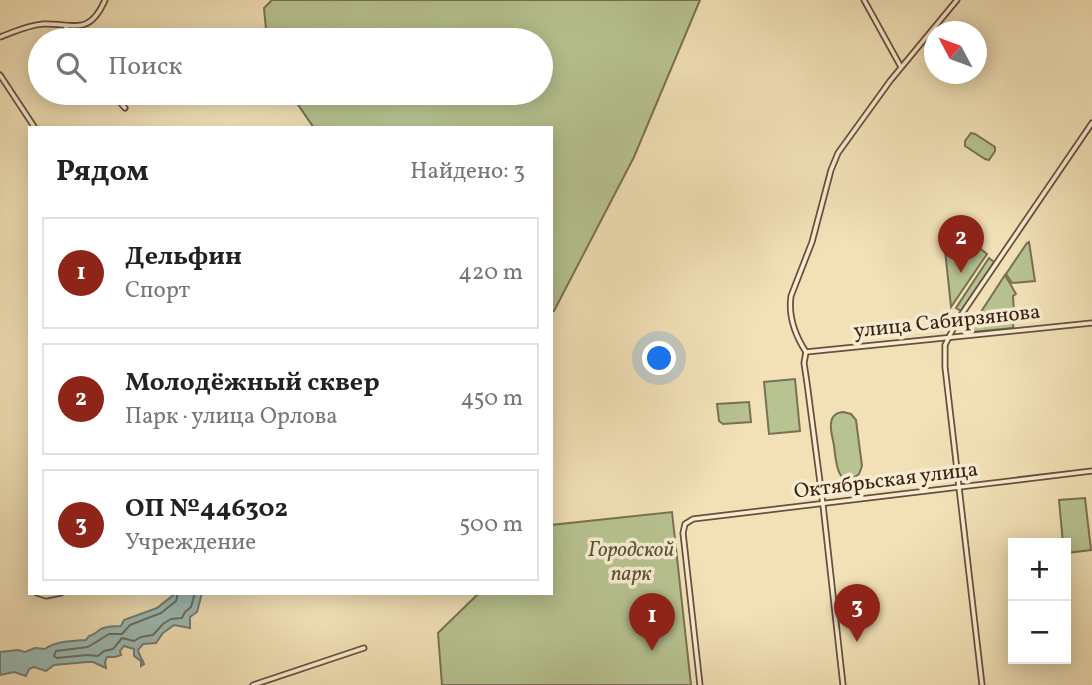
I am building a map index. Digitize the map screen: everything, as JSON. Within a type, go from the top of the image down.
[{"type":"street","points":[[0,37],[36,25],[78,26],[89,22],[104,0]]},
{"type":"street","points":[[864,0],[901,67]]},
{"type":"street","points":[[843,685],[805,370],[806,352],[797,339],[790,305],[838,153],[901,67],[957,0]]},
{"type":"street","points":[[0,75],[34,126]]},
{"type":"street","points":[[982,685],[945,368],[945,345],[947,338],[1092,123]]},
{"type":"street","name":"улица Сабирзянова","points":[[806,352],[1092,323]]},
{"type":"street","name":"Октябрьская улица","points":[[700,685],[683,533],[685,524],[693,519],[1092,471]]},
{"type":"street","points":[[253,685],[364,648]]},
{"type":"green space","points":[[272,0],[700,0],[634,157],[553,311],[553,126],[313,126],[298,105],[553,105],[553,28],[266,28],[264,8]]},
{"type":"green space","points":[[971,133],[995,147],[989,160],[965,146]]},
{"type":"green space","points":[[950,241],[972,242],[987,254],[951,307],[945,250]]},
{"type":"green space","points":[[1029,242],[1035,281],[1012,283],[1006,274]]},
{"type":"green space","points":[[989,258],[994,262],[961,311],[956,308]]},
{"type":"green space","points":[[1005,275],[1016,294],[1013,296],[1014,313],[977,318]]},
{"type":"green space","points":[[1014,316],[1013,328],[968,331],[974,321]]},
{"type":"green space","points":[[795,379],[800,431],[769,434],[764,382]]},
{"type":"green space","points":[[749,402],[751,422],[723,424],[719,421],[717,404]]},
{"type":"green space","points":[[843,412],[851,414],[856,420],[862,466],[859,474],[846,479],[842,477],[837,466],[831,428],[833,417]]},
{"type":"green space","points":[[1085,498],[1091,550],[1071,552],[1071,538],[1063,538],[1059,500]]},
{"type":"green space","name":"Городской парк","points":[[672,512],[691,685],[442,685],[438,633],[477,595],[553,595],[553,525]]},
{"type":"water","points":[[173,595],[201,595],[197,612],[190,617],[190,628],[174,625],[163,633],[156,643],[143,644],[138,650],[144,664],[141,666],[141,661],[134,656],[134,649],[124,646],[120,651],[121,655],[107,657],[106,668],[87,662],[54,665],[46,671],[34,667],[29,669],[26,676],[14,672],[0,675],[0,652],[25,652],[35,648],[45,649],[59,643],[86,640],[101,629],[121,626],[124,620],[157,608]]},
{"type":"place","name":"Молодёжный сквер","points":[[961,273]]},
{"type":"place","name":"ОП №446302","points":[[857,642]]},
{"type":"place","name":"Дельфин","points":[[652,651]]}]
